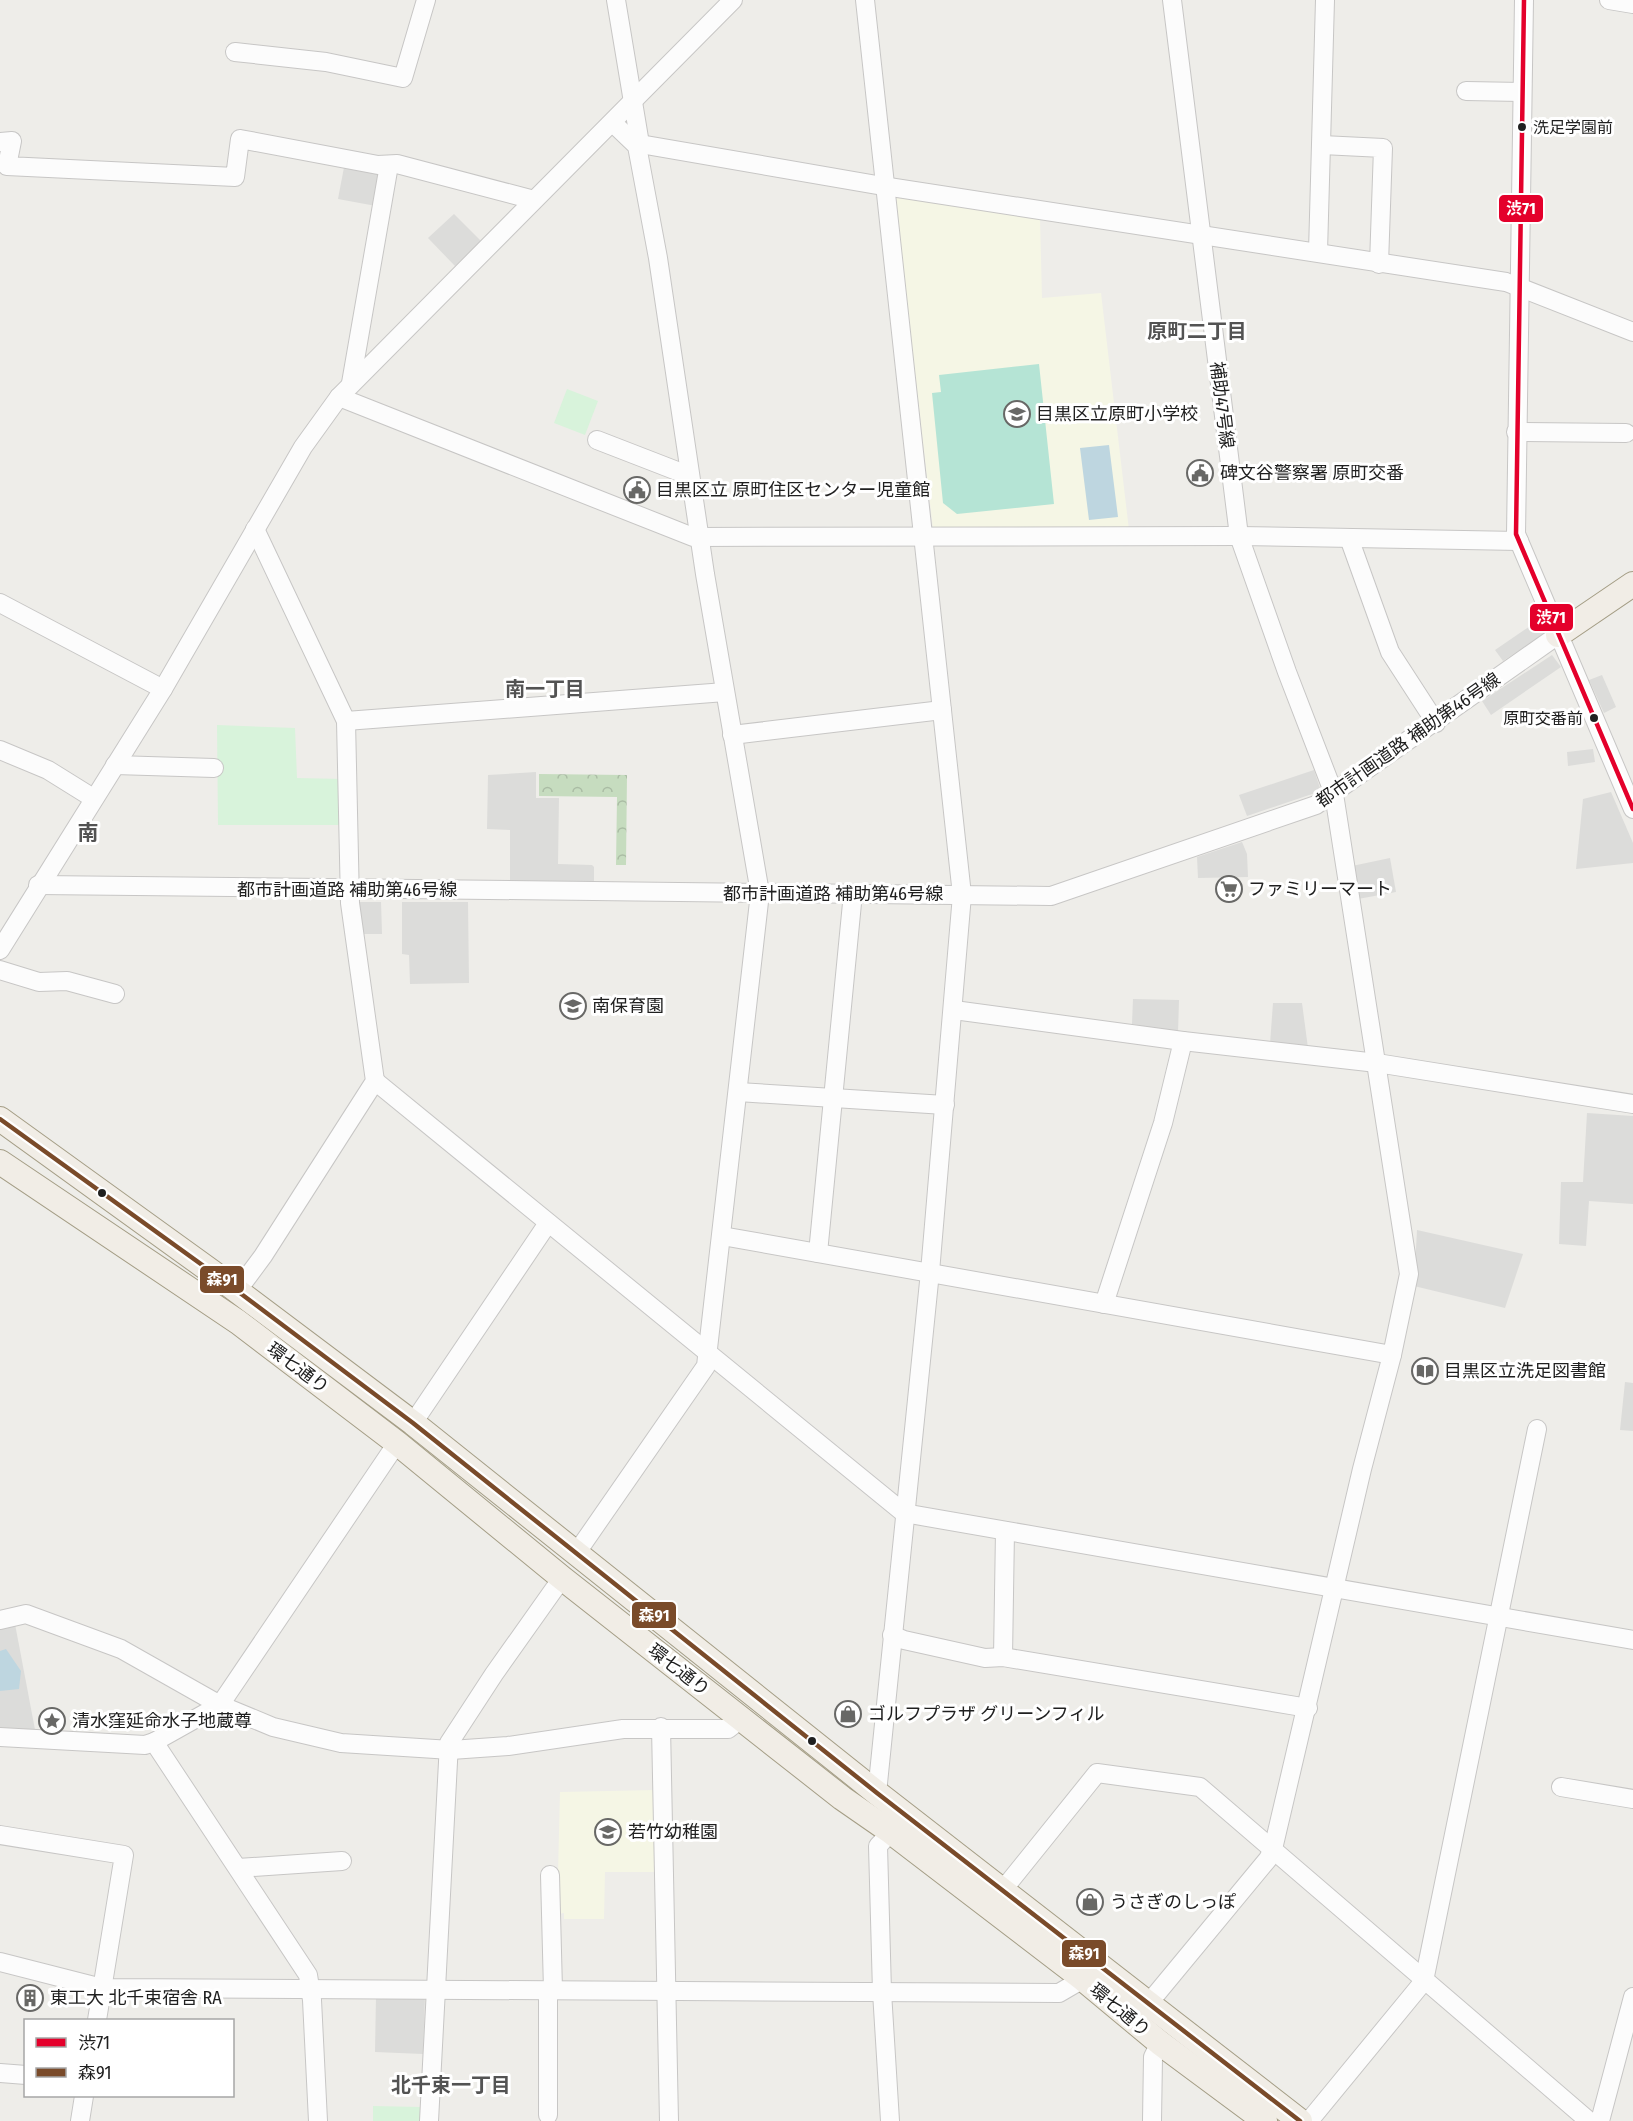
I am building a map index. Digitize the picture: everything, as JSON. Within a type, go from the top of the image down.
[{"type":"main road","points":[[1558,635],[1633,584]]},
{"type":"main road","name":"環七通り","points":[[0,1119],[237,1291],[413,1423],[575,1555],[877,1793],[1300,2121]]},
{"type":"main road","points":[[2,1163],[24,1136]]},
{"type":"main road","name":"環七通り","points":[[2,1163],[238,1322],[397,1443],[562,1578],[842,1798],[891,1832],[1083,1979],[1160,2043],[1265,2121]]},
{"type":"street","points":[[235,52],[326,62],[403,78],[426,0]]},
{"type":"street","points":[[575,1555],[706,1366],[760,893],[699,537],[658,258],[616,0]]},
{"type":"street","points":[[0,950],[38,885],[163,688],[303,447],[345,390],[733,0]]},
{"type":"street","points":[[866,0],[962,895],[930,1272],[877,1793]]},
{"type":"street","name":"補助47号線","points":[[1172,0],[1239,536],[1334,794],[1408,1274],[1392,1355],[1273,1849]]},
{"type":"street","points":[[1318,252],[1325,0]]},
{"type":"street","points":[[1524,0],[1516,534],[1633,809]]},
{"type":"street","points":[[1609,0],[1633,4]]},
{"type":"street","points":[[1466,91],[1522,92]]},
{"type":"street","points":[[613,123],[638,145],[886,186],[1318,252],[1379,264],[1506,282],[1633,332]]},
{"type":"street","points":[[0,141],[12,141],[7,166],[235,177],[240,139],[378,165],[397,164],[534,200]]},
{"type":"street","points":[[1322,145],[1383,148],[1379,264]]},
{"type":"street","points":[[345,390],[389,165]]},
{"type":"street","points":[[345,390],[640,517],[693,537],[1239,536],[1519,541]]},
{"type":"street","points":[[1516,432],[1626,433]]},
{"type":"street","points":[[597,440],[685,476],[690,476]]},
{"type":"street","points":[[237,1291],[263,1256],[375,1081],[350,903],[346,721],[255,529]]},
{"type":"street","points":[[1349,538],[1390,652],[1436,723]]},
{"type":"street","points":[[0,603],[163,688]]},
{"type":"street","name":"都市計画道路 補助第46号線","points":[[38,885],[1051,896],[1316,805],[1436,723],[1558,635]]},
{"type":"street","points":[[346,721],[725,692]]},
{"type":"street","points":[[732,735],[942,710]]},
{"type":"street","points":[[0,750],[48,770],[93,798]]},
{"type":"street","points":[[115,765],[214,768]]},
{"type":"street","points":[[818,1253],[853,893]]},
{"type":"street","points":[[0,970],[39,982],[68,981],[116,994]]},
{"type":"street","points":[[954,1010],[1183,1041],[1377,1063],[1633,1104]]},
{"type":"street","points":[[1104,1304],[1163,1123],[1183,1041]]},
{"type":"street","points":[[375,1081],[904,1513],[1633,1640]]},
{"type":"street","points":[[738,1092],[945,1105]]},
{"type":"street","points":[[413,1423],[548,1223]]},
{"type":"street","points":[[722,1236],[1392,1355]]},
{"type":"street","points":[[1309,2121],[1424,1981],[1538,1429]]},
{"type":"street","points":[[0,1737],[145,1745],[220,1705],[397,1443]]},
{"type":"street","points":[[1003,1657],[1005,1531]]},
{"type":"street","points":[[429,2121],[435,1988],[451,1749],[449,1743],[562,1578]]},
{"type":"street","points":[[0,1620],[26,1614],[121,1649],[220,1705],[273,1727],[341,1743],[451,1749],[507,1746],[622,1729],[661,1727],[728,1729],[741,1719]]},
{"type":"street","points":[[892,1635],[904,1640],[985,1658],[1003,1657],[1308,1708]]},
{"type":"street","points":[[661,1727],[669,2121]]},
{"type":"street","points":[[154,1742],[308,1975],[311,1989],[318,2121]]},
{"type":"street","points":[[1002,1891],[1097,1773],[1200,1786],[1589,2121]]},
{"type":"street","points":[[1561,1787],[1633,1799]]},
{"type":"street","points":[[890,2121],[882,1992],[878,1846],[891,1832]]},
{"type":"street","points":[[0,1835],[124,1855],[96,2019]]},
{"type":"street","points":[[1148,2004],[1268,1859],[1273,1849]]},
{"type":"street","points":[[238,1868],[342,1861]]},
{"type":"street","points":[[548,2115],[551,1990],[550,1875]]},
{"type":"street","points":[[0,1962],[102,1988],[1059,1993],[1083,1979]]},
{"type":"street","points":[[1600,2121],[1633,1997]]},
{"type":"street","points":[[1152,2121],[1153,2057],[1160,2043]]},
{"type":"street","points":[[0,2073],[24,2075]]},
{"type":"street","points":[[80,2121],[84,2097]]},
{"type":"shaded area","points":[[345,162],[373,169],[382,179],[376,206],[338,199]]},
{"type":"shaded area","name":"目黒区立原町小学校","points":[[899,195],[1040,217],[1042,298],[1101,293],[1129,530],[933,529],[895,200]]},
{"type":"shaded area","points":[[454,214],[481,241],[455,266],[428,238]]},
{"type":"shaded area","points":[[1539,620],[1547,632],[1503,661],[1495,650]]},
{"type":"shaded area","points":[[1552,655],[1561,667],[1491,715],[1482,701]]},
{"type":"shaded area","points":[[1602,675],[1616,707],[1604,713],[1589,680]]},
{"type":"shaded area","points":[[1593,749],[1595,762],[1568,766],[1567,752]]},
{"type":"shaded area","points":[[1314,770],[1321,791],[1247,816],[1239,795]]},
{"type":"shaded area","points":[[536,772],[536,798],[559,798],[558,864],[592,865],[594,883],[510,881],[510,830],[487,829],[488,775]]},
{"type":"shaded area","points":[[1611,792],[1633,843],[1633,863],[1576,869],[1583,799]]},
{"type":"shaded area","points":[[1242,842],[1247,854],[1248,877],[1198,878],[1197,857]]},
{"type":"shaded area","points":[[1390,858],[1396,892],[1358,899],[1352,866]]},
{"type":"shaded area","points":[[358,902],[381,902],[382,934],[363,934]]},
{"type":"shaded area","points":[[402,902],[468,902],[469,983],[410,984],[409,955],[402,954]]},
{"type":"shaded area","points":[[1133,999],[1179,1000],[1178,1032],[1132,1024]]},
{"type":"shaded area","points":[[1273,1003],[1302,1003],[1308,1048],[1270,1044]]},
{"type":"shaded area","points":[[1587,1113],[1633,1116],[1633,1204],[1589,1201],[1586,1246],[1559,1244],[1561,1182],[1583,1182]]},
{"type":"shaded area","points":[[1417,1230],[1523,1254],[1505,1308],[1414,1286]]},
{"type":"shaded area","points":[[1625,1382],[1633,1383],[1633,1431],[1620,1430]]},
{"type":"shaded area","points":[[15,1624],[36,1735],[0,1734],[0,1626]]},
{"type":"shaded area","name":"若竹幼稚園","points":[[656,1790],[656,1872],[605,1872],[604,1919],[564,1919],[564,1913],[557,1914],[560,1792]]},
{"type":"shaded area","points":[[376,1996],[425,1996],[423,2054],[375,2052]]},
{"type":"green space","points":[[1039,364],[1054,504],[957,514],[943,503],[932,393],[941,392],[939,375]]},
{"type":"green space","points":[[567,389],[598,401],[585,435],[554,423]]},
{"type":"green space","points":[[217,725],[295,728],[297,778],[345,779],[344,825],[218,825]]},
{"type":"green space","points":[[539,774],[627,775],[626,865],[616,865],[617,797],[539,796]]},
{"type":"green space","points":[[373,2106],[422,2107],[421,2121],[373,2121]]},
{"type":"water","points":[[1109,445],[1118,517],[1089,520],[1080,448]]},
{"type":"water","points":[[6,1649],[21,1671],[19,1689],[0,1691],[0,1651]]},
{"type":"transit line","name":"渋71","points":[[1524,0],[1516,534],[1633,809]]},
{"type":"transit line","name":"森91","points":[[0,1119],[212,1272],[413,1423],[877,1793],[1300,2121]]},
{"type":"place","name":"洗足学園前","points":[[1522,127]]},
{"type":"place","name":"目黒区立原町小学校","points":[[1017,414]]},
{"type":"place","name":"碑文谷警察署 原町交番","points":[[1200,473]]},
{"type":"place","name":"目黒区立 原町住区センター児童館","points":[[637,490]]},
{"type":"place","name":"原町交番前","points":[[1594,718]]},
{"type":"place","name":"ファミリーマート","points":[[1229,889]]},
{"type":"place","name":"南保育園","points":[[573,1006]]},
{"type":"place","name":"目黒区立洗足図書館","points":[[1425,1371]]},
{"type":"place","name":"ゴルフプラザ グリーンフィル","points":[[848,1714]]},
{"type":"place","name":"清水窪延命水子地蔵尊","points":[[52,1721]]},
{"type":"place","name":"若竹幼稚園","points":[[608,1832]]},
{"type":"place","name":"うさぎのしっぽ","points":[[1090,1902]]},
{"type":"place","name":"東工大 北千束宿舎 RA","points":[[30,1998]]},
{"type":"district","name":"原町二丁目","points":[[1197,331]]},
{"type":"district","name":"南一丁目","points":[[545,689]]},
{"type":"district","name":"南","points":[[88,833]]},
{"type":"district","name":"北千束一丁目","points":[[451,2085]]}]
